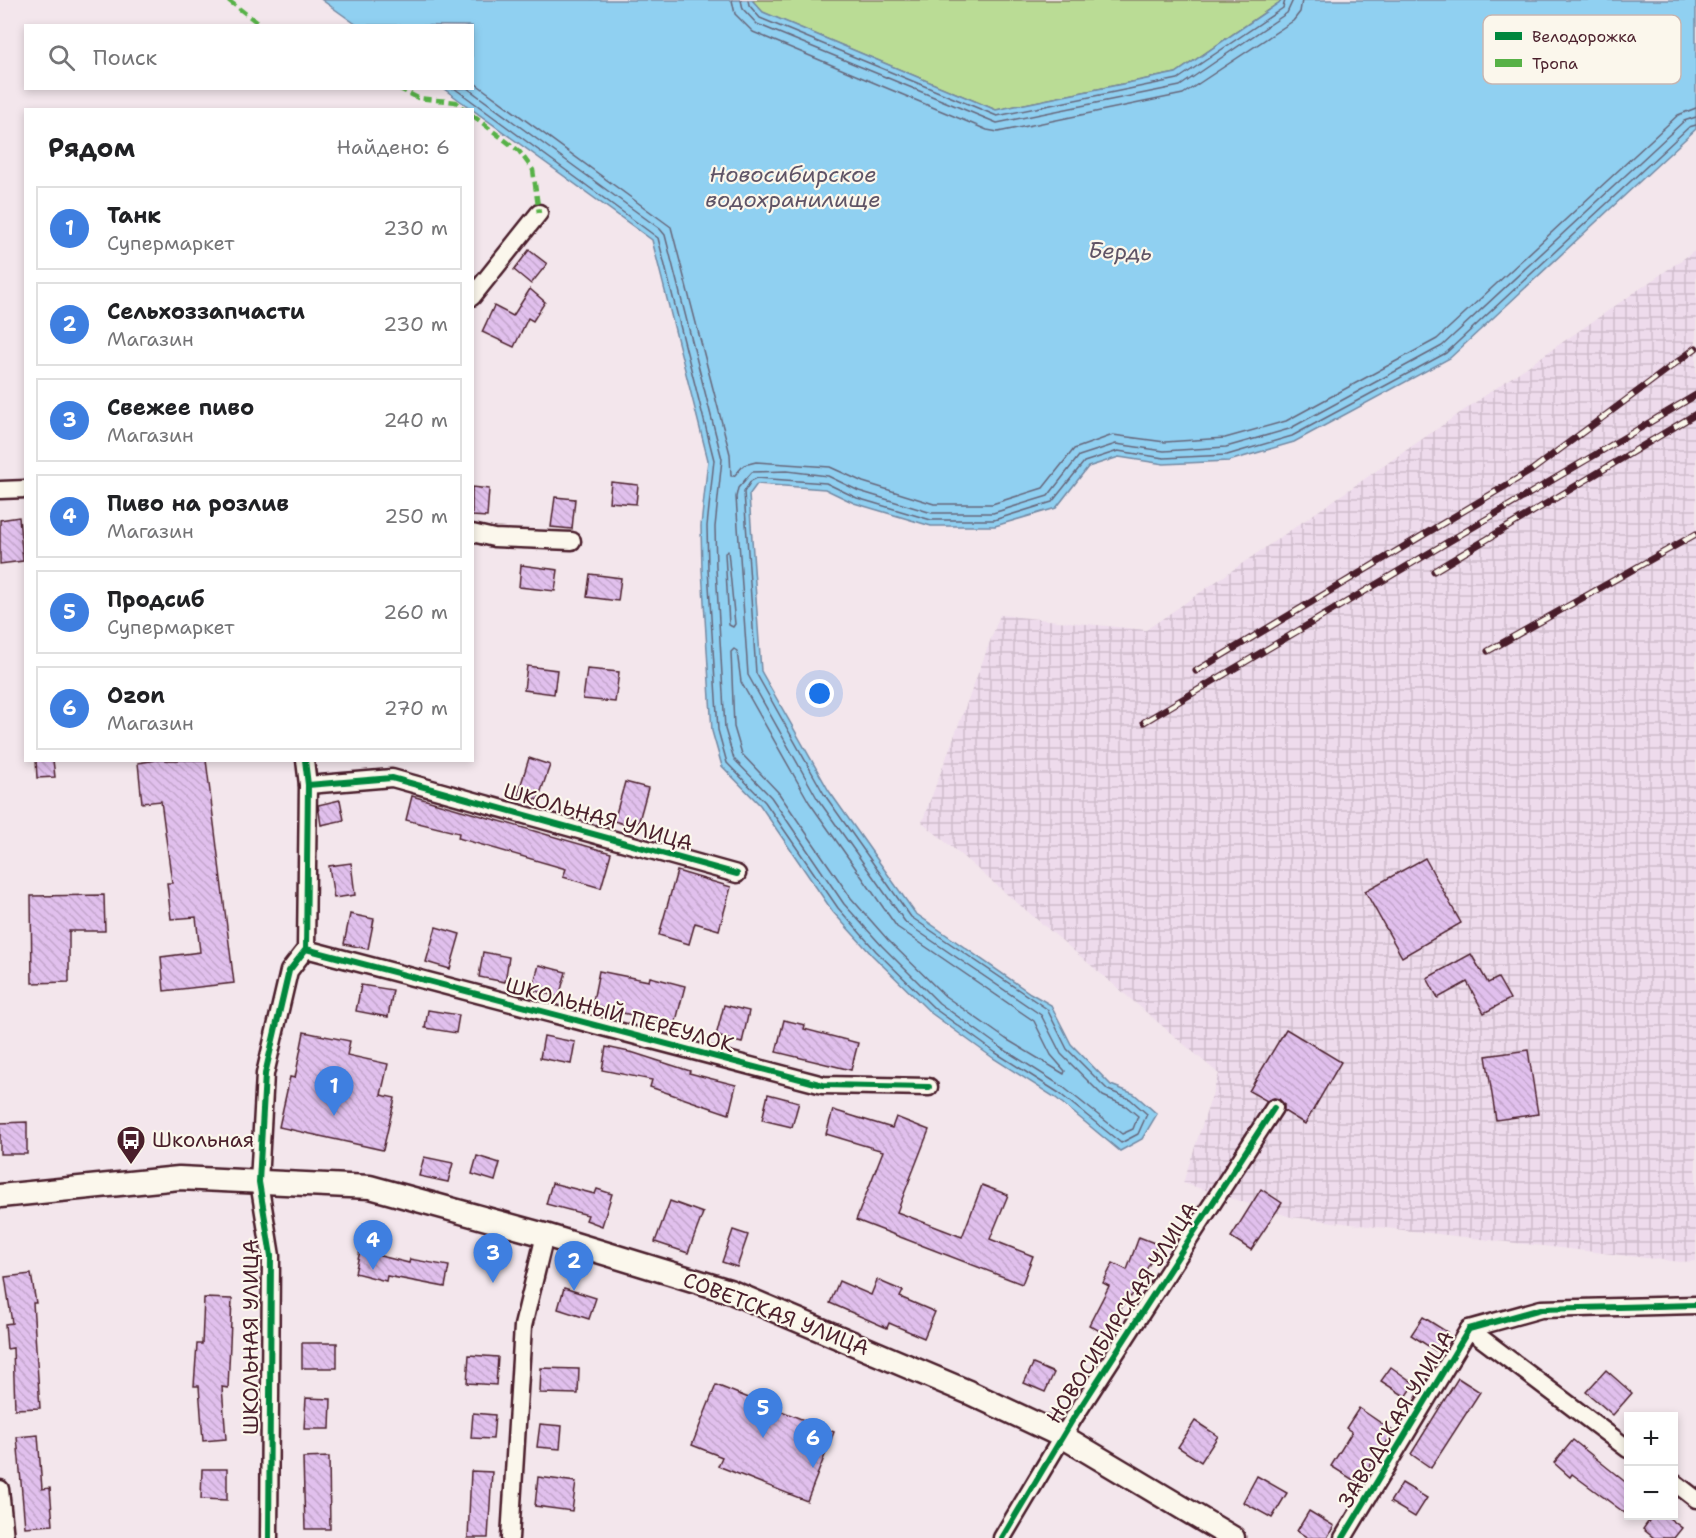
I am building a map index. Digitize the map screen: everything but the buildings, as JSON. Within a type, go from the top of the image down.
[{"type":"main road","name":"СОВЕТСКАЯ УЛИЦА","points":[[0,1196],[179,1178],[370,1187],[545,1234],[729,1292],[957,1388],[1062,1436],[1233,1538]]},
{"type":"street","points":[[474,294],[539,213]]},
{"type":"street","points":[[0,490],[24,489]]},
{"type":"street","points":[[474,533],[494,538],[572,541]]},
{"type":"street","points":[[305,762],[308,785],[306,949]]},
{"type":"street","name":"ШКОЛЬНАЯ УЛИЦА","points":[[308,785],[392,778],[737,874]]},
{"type":"street","name":"ШКОЛЬНАЯ УЛИЦА","points":[[269,1538],[272,1256],[259,1182],[265,1074],[289,971],[306,949]]},
{"type":"street","name":"ШКОЛЬНЫЙ ПЕРЕУЛОК","points":[[306,949],[824,1085],[929,1087]]},
{"type":"street","name":"НОВОСИБИРСКАЯ УЛИЦА","points":[[1002,1538],[1062,1436],[1274,1108]]},
{"type":"street","points":[[510,1538],[523,1326],[545,1234]]},
{"type":"street","name":"ЗАВОДСКАЯ УЛИЦА","points":[[1343,1538],[1469,1329],[1541,1309],[1696,1305]]},
{"type":"street","points":[[1469,1329],[1624,1445]]},
{"type":"street","points":[[1678,1485],[1696,1499]]},
{"type":"street","points":[[0,1489],[5,1538]]},
{"type":"shaded area","points":[[1696,250],[1696,1261],[1681,1262],[1291,1217],[1183,1183],[1219,1074],[922,822],[1000,615],[1146,630]]},
{"type":"green space","points":[[752,0],[1283,0],[1176,73],[996,110],[762,12]]},
{"type":"water","points":[[322,0],[752,0],[763,12],[996,110],[1176,73],[1283,0],[1696,0],[1696,129],[1450,358],[1294,442],[1229,461],[1164,464],[1119,457],[1088,467],[1056,508],[995,526],[931,526],[854,503],[825,489],[757,484],[749,495],[761,671],[829,791],[915,913],[1030,993],[1051,1005],[1071,1044],[1111,1085],[1134,1094],[1157,1114],[1142,1139],[1120,1151],[1056,1098],[993,1058],[931,1013],[872,955],[833,912],[760,805],[722,766],[712,731],[702,569],[701,526],[708,460],[652,240],[474,111],[474,108],[470,108],[445,90],[474,90],[474,24],[356,24]]},
{"type":"railway","points":[[1196,671],[1532,470],[1696,348]]},
{"type":"railway","points":[[1144,722],[1696,395]]},
{"type":"railway","points":[[1434,571],[1696,414]]},
{"type":"railway","points":[[1488,651],[1696,534]]},
{"type":"marked path","points":[[228,0],[259,24]]},
{"type":"marked path","points":[[402,90],[418,98],[456,102],[463,108]]},
{"type":"marked path","points":[[474,117],[519,151],[533,170],[539,213]]},
{"type":"cycle path","points":[[269,1538],[271,1256],[259,1182],[265,1074],[289,971],[306,949],[308,785],[305,762]]},
{"type":"cycle path","points":[[308,785],[392,778],[737,874]]},
{"type":"cycle path","points":[[306,949],[823,1085],[929,1087]]},
{"type":"cycle path","points":[[1002,1538],[1073,1419],[1274,1108]]},
{"type":"cycle path","points":[[1343,1538],[1469,1329],[1541,1309],[1696,1305]]},
{"type":"place","name":"Танк","points":[[334,1116]]},
{"type":"place","name":"Школьная","points":[[131,1166]]},
{"type":"place","name":"Пиво на розлив","points":[[373,1270]]},
{"type":"place","name":"Свежее пиво","points":[[493,1283]]},
{"type":"place","name":"Сельхоззапчасти","points":[[574,1291]]},
{"type":"place","name":"Продсиб","points":[[763,1438]]},
{"type":"place","name":"Ozon","points":[[813,1468]]},
{"type":"water label","name":"Новосибирское водохранилище","points":[[793,186]]},
{"type":"water label","name":"Бердь","points":[[1120,251]]}]
